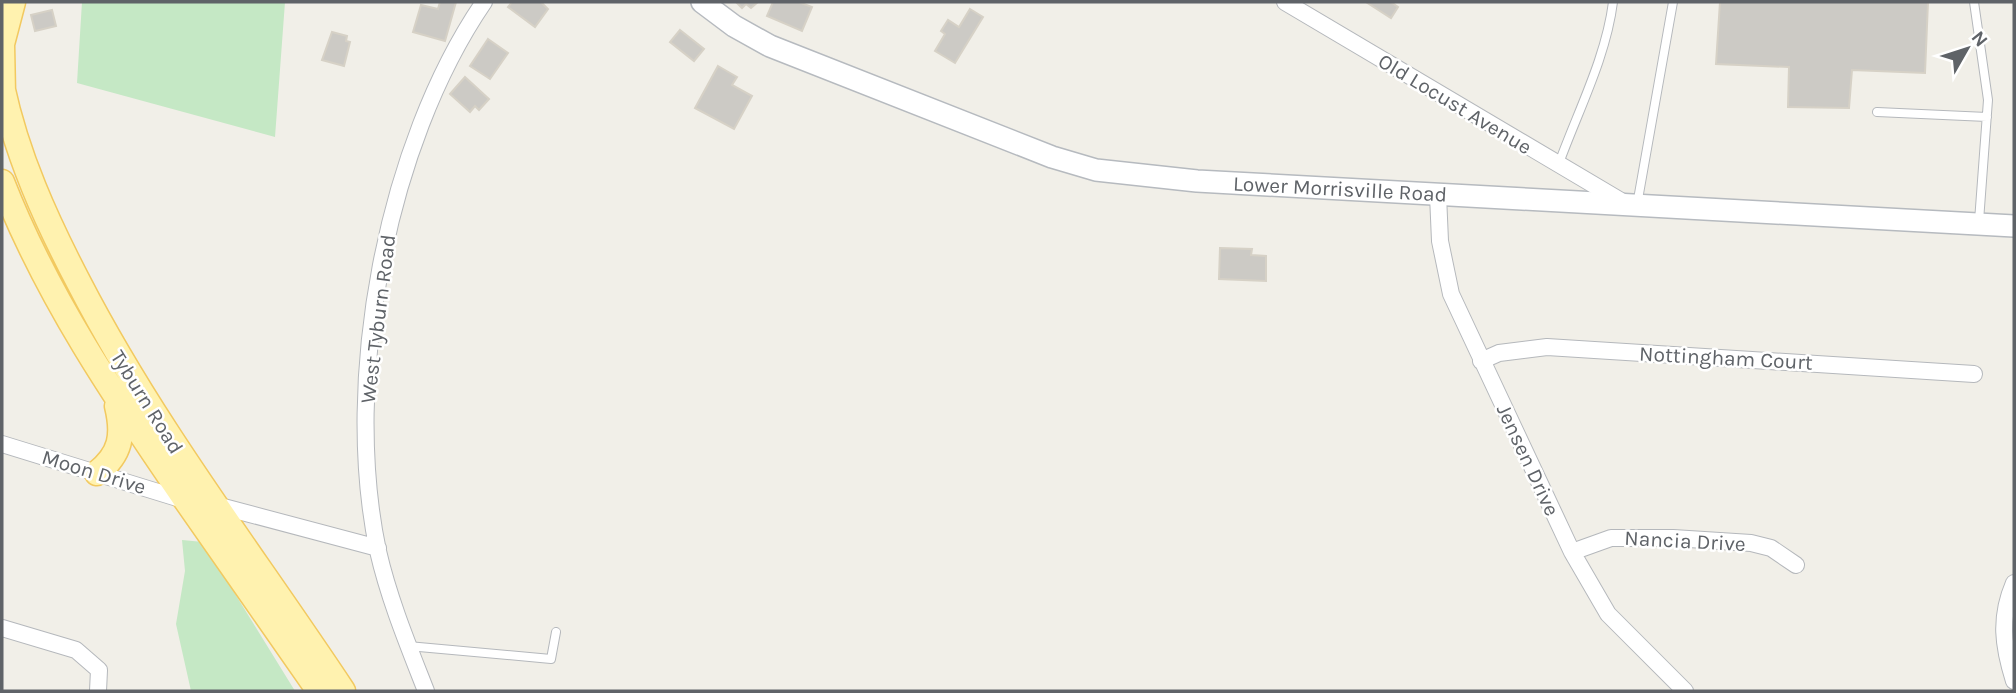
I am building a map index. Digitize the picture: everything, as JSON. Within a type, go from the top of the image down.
[{"type":"main road","name":"Tyburn Road","points":[[13,2],[2,44],[3,90],[36,195],[64,254],[131,377],[213,505],[343,691]]},
{"type":"main road","name":"Tyburn Road","points":[[2,182],[39,269],[71,328],[116,398],[319,691]]},
{"type":"main road","points":[[97,473],[108,465],[119,447],[122,434],[116,398]]},
{"type":"street","name":"West Tyburn Road","points":[[426,691],[408,646],[377,548],[366,454],[371,345],[393,207],[420,121],[465,30],[484,2]]},
{"type":"street","name":"Lower Morrisville Road","points":[[702,2],[734,26],[770,46],[1025,148],[1096,170],[1197,181],[2014,226]]},
{"type":"street","name":"Old Locust Avenue","points":[[1285,2],[1558,166],[1632,204]]},
{"type":"street","name":"Jensen Drive","points":[[1438,195],[1445,275],[1481,361],[1572,552],[1608,614],[1685,691]]},
{"type":"street","name":"Nottingham Court","points":[[1481,361],[1499,353],[1547,347],[1974,374]]},
{"type":"street","name":"Moon Drive","points":[[2,444],[187,501]]},
{"type":"street","points":[[213,505],[377,548]]},
{"type":"street","name":"Nancia Drive","points":[[1572,552],[1611,538],[1672,538],[1751,543],[1771,548],[1796,565]]},
{"type":"street","points":[[2014,583],[2002,623],[2005,652],[2014,681]]},
{"type":"street","points":[[2,628],[76,650],[99,670],[98,691]]},
{"type":"lane","points":[[1558,166],[1593,75],[1611,20],[1613,2]]},
{"type":"lane","points":[[1632,204],[1673,2]]},
{"type":"lane","points":[[1974,2],[1988,100],[1979,224]]},
{"type":"lane","points":[[1877,112],[1987,117]]},
{"type":"lane","points":[[408,646],[551,659],[556,632]]},
{"type":"green space","points":[[82,2],[285,2],[275,137],[77,83]]},
{"type":"green space","points":[[182,540],[203,542],[295,691],[191,691],[176,624],[185,571]]},
{"type":"building","points":[[440,2],[456,2],[445,41],[413,32],[421,5],[438,9]]},
{"type":"building","points":[[512,2],[541,2],[548,9],[535,27],[508,7]]},
{"type":"building","points":[[736,2],[758,2],[751,8],[746,4],[742,8]]},
{"type":"building","points":[[773,2],[799,2],[812,7],[802,31],[767,16]]},
{"type":"building","points":[[1366,2],[1391,2],[1398,7],[1391,18]]},
{"type":"building","points":[[1720,2],[1928,2],[1925,73],[1852,70],[1849,108],[1788,107],[1789,67],[1716,64]]},
{"type":"building","points":[[970,9],[983,17],[955,63],[935,51],[945,34],[941,31],[948,20],[959,27]]},
{"type":"building","points":[[52,10],[56,26],[35,31],[31,15]]},
{"type":"building","points":[[680,30],[704,49],[694,61],[670,42]]},
{"type":"building","points":[[332,32],[347,36],[346,41],[350,42],[344,66],[322,60]]},
{"type":"building","points":[[488,39],[508,53],[490,79],[470,66]]},
{"type":"building","points":[[718,66],[737,77],[732,85],[752,96],[734,129],[695,108]]},
{"type":"building","points":[[465,77],[489,99],[479,110],[475,106],[470,112],[450,94]]},
{"type":"building","points":[[1220,248],[1252,249],[1251,255],[1266,256],[1266,281],[1219,279]]}]
